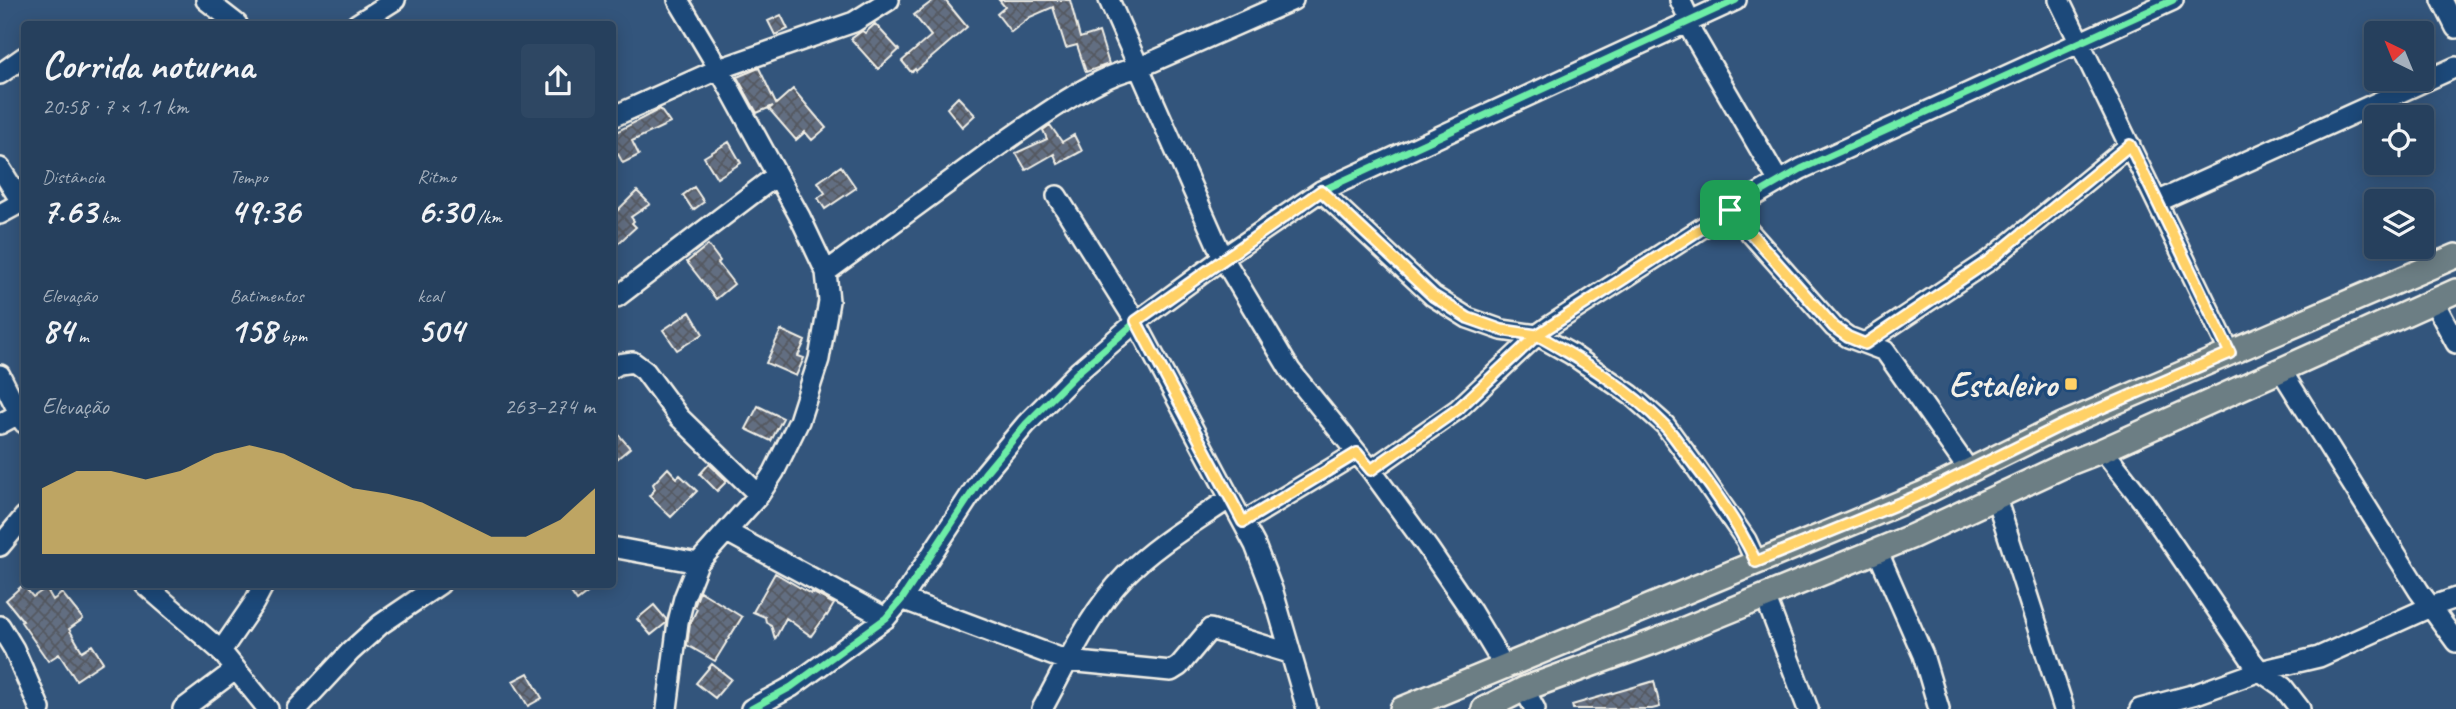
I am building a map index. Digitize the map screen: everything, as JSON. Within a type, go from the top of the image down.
[{"type":"main road","points":[[1402,709],[1922,494],[2062,425],[2456,256]]},
{"type":"main road","points":[[1484,709],[1524,689],[1653,642],[1877,550],[2456,291]]},
{"type":"street","points":[[206,0],[233,21]]},
{"type":"street","points":[[362,21],[395,0]]},
{"type":"street","points":[[667,709],[678,622],[684,598],[698,563],[759,495],[774,472],[799,421],[819,359],[829,301],[826,272],[777,175],[678,0]]},
{"type":"street","points":[[616,115],[719,69],[854,22],[889,0]]},
{"type":"street","points":[[1109,0],[1223,258],[1290,370],[1371,470],[1471,611],[1504,666]]},
{"type":"street","points":[[826,272],[1030,124],[1084,91],[1128,69],[1138,68],[1293,0]]},
{"type":"street","points":[[1680,0],[1688,22],[1779,182]]},
{"type":"street","points":[[755,708],[791,687],[886,618],[902,599],[985,473],[1026,424],[1136,321],[1223,258],[1321,191],[1736,0]]},
{"type":"street","points":[[2059,0],[2230,353]]},
{"type":"street","points":[[1371,470],[1458,409],[1537,335],[1730,210],[1801,169],[2173,0]]},
{"type":"street","points":[[2442,0],[2456,28]]},
{"type":"street","points":[[0,74],[21,59]]},
{"type":"street","points":[[2157,202],[2456,67]]},
{"type":"street","points":[[1865,344],[1990,260],[2130,145]]},
{"type":"street","points":[[0,168],[21,199]]},
{"type":"street","points":[[617,297],[777,175]]},
{"type":"street","points":[[1321,191],[1433,296],[1468,318],[1502,330],[1537,335],[1572,354],[1631,395],[1665,425],[1723,504],[1746,540],[1756,562]]},
{"type":"street","points":[[1057,196],[1136,321],[1255,545],[1273,592],[1307,709]]},
{"type":"street","points":[[0,214],[21,203]]},
{"type":"street","points":[[1730,210],[1834,327],[1848,337],[1885,351],[1970,472]]},
{"type":"street","points":[[2434,302],[2456,343]]},
{"type":"street","points":[[616,366],[633,362],[645,371],[679,416],[759,495]]},
{"type":"street","points":[[2281,370],[2430,607],[2456,642]]},
{"type":"street","points":[[0,375],[21,412]]},
{"type":"street","points":[[0,424],[21,417]]},
{"type":"street","points":[[2103,450],[2143,501],[2260,671],[2283,687],[2300,709]]},
{"type":"street","points":[[1243,522],[1357,453]]},
{"type":"street","points":[[1042,709],[1101,604],[1125,576],[1149,554],[1230,498]]},
{"type":"street","points":[[1996,498],[2064,709]]},
{"type":"street","points":[[0,546],[21,521]]},
{"type":"street","points":[[727,532],[886,618]]},
{"type":"street","points":[[616,548],[698,563]]},
{"type":"street","points":[[1877,550],[1923,655],[1939,709]]},
{"type":"street","points":[[149,588],[221,651],[268,709]]},
{"type":"street","points":[[221,651],[262,588]]},
{"type":"street","points":[[297,709],[350,652],[381,624],[434,588]]},
{"type":"street","points":[[1765,596],[1808,709]]},
{"type":"street","points":[[2140,709],[2196,694],[2260,671],[2319,657],[2456,598]]},
{"type":"street","points":[[902,599],[1068,660],[1171,671],[1179,666],[1210,629],[1289,653]]},
{"type":"street","points":[[0,626],[14,649],[40,709]]},
{"type":"street","points":[[183,709],[235,670]]},
{"type":"street","points":[[1524,689],[1535,709]]},
{"type":"building","points":[[934,0],[945,0],[967,27],[916,71],[915,69],[911,72],[902,61],[931,36],[914,15]]},
{"type":"building","points":[[999,0],[1070,0],[1080,38],[1099,32],[1109,64],[1086,72],[1077,45],[1066,48],[1053,7],[1030,17],[1011,32],[997,14],[1005,7]]},
{"type":"building","points":[[781,15],[788,29],[775,35],[768,21]]},
{"type":"building","points":[[875,24],[899,50],[878,69],[851,39],[862,31],[865,33]]},
{"type":"building","points":[[759,68],[776,104],[793,89],[826,128],[812,140],[805,132],[796,140],[769,109],[773,106],[757,113],[737,77]]},
{"type":"building","points":[[958,97],[975,115],[962,127],[947,108]]},
{"type":"building","points":[[660,109],[670,123],[632,141],[639,155],[623,163],[616,155],[616,132]]},
{"type":"building","points":[[1050,125],[1062,142],[1074,135],[1082,151],[1058,164],[1054,154],[1026,170],[1016,153],[1047,139],[1043,130]]},
{"type":"building","points":[[729,142],[741,163],[717,178],[704,157]]},
{"type":"building","points":[[841,166],[856,188],[825,209],[818,198],[825,193],[818,182]]},
{"type":"building","points":[[694,187],[704,202],[693,210],[683,195]]},
{"type":"building","points":[[637,191],[650,204],[631,217],[636,227],[616,245],[616,212]]},
{"type":"building","points":[[708,245],[734,284],[716,299],[687,262]]},
{"type":"building","points":[[690,312],[703,334],[677,350],[663,330]]},
{"type":"building","points":[[781,330],[805,341],[798,356],[804,358],[796,376],[766,363]]},
{"type":"building","points":[[758,406],[783,418],[771,441],[746,429]]},
{"type":"building","points":[[616,432],[630,448],[616,460]]},
{"type":"building","points":[[709,464],[727,481],[717,491],[700,474]]},
{"type":"building","points":[[668,468],[677,478],[680,475],[697,491],[671,517],[649,496],[655,489],[653,484]]},
{"type":"building","points":[[775,573],[834,604],[811,636],[786,618],[775,639],[771,625],[766,622],[765,617],[753,612]]},
{"type":"building","points":[[21,587],[33,597],[46,588],[53,600],[62,593],[83,619],[69,629],[82,651],[92,645],[103,662],[76,680],[59,654],[48,661],[6,600]]},
{"type":"building","points":[[568,588],[594,588],[577,601]]},
{"type":"building","points":[[700,591],[742,617],[715,661],[687,645]]},
{"type":"building","points":[[654,605],[666,619],[666,623],[651,635],[637,619]]},
{"type":"building","points":[[712,664],[731,679],[715,698],[696,683]]},
{"type":"building","points":[[528,673],[542,698],[528,706],[513,681]]},
{"type":"building","points":[[1654,681],[1660,707],[1573,709],[1572,705]]},
{"type":"cycle path","points":[[751,709],[791,687],[886,618],[902,599],[985,473],[1026,424],[1079,371],[1136,322],[1223,258],[1321,191],[1736,0]]},
{"type":"cycle path","points":[[1371,470],[1458,409],[1537,335],[1730,210],[1801,169],[2173,0]]},
{"type":"place","name":"Estaleiro","points":[[2071,384]]},
{"type":"route","points":[[1730,210],[1537,335],[1502,330],[1468,318],[1433,296],[1321,191],[1136,321],[1243,522],[1357,453],[1371,470],[1458,409],[1537,335],[1572,354],[1631,395],[1665,425],[1723,504],[1746,540],[1756,562],[1922,494],[2062,425],[2230,353],[2130,145],[1990,260],[1865,344],[1834,327],[1730,210]]}]
